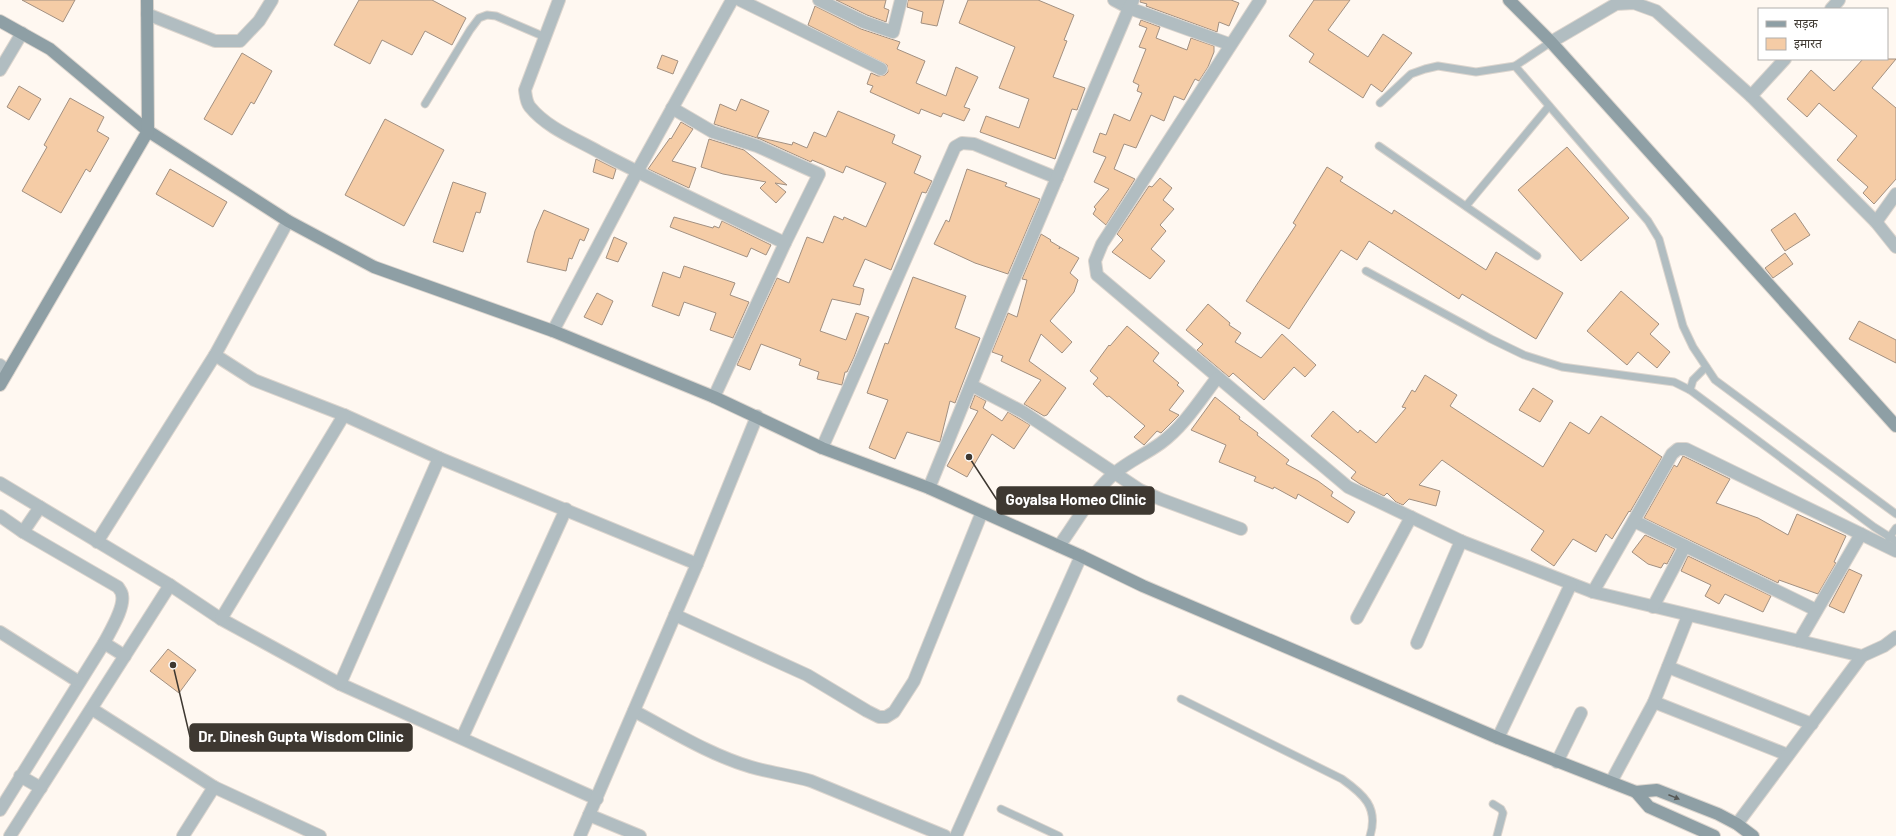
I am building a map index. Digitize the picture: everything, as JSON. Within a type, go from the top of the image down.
[{"type":"street","points":[[0,385],[4,368],[148,131],[147,0]]},
{"type":"street","points":[[147,14],[215,41],[240,41],[258,21],[272,0]]},
{"type":"street","points":[[559,0],[525,90],[526,101],[531,108],[545,121],[566,134],[637,172],[784,243]]},
{"type":"street","points":[[553,331],[637,172],[732,0]]},
{"type":"street","points":[[740,0],[881,69]]},
{"type":"street","points":[[819,0],[864,22],[893,32],[901,0]]},
{"type":"street","points":[[1114,0],[1131,4],[1230,44]]},
{"type":"street","points":[[1260,0],[1230,44],[1102,244],[1096,261],[1096,275],[1348,487],[1461,541],[1593,592],[1688,616],[1862,656]]},
{"type":"street","points":[[1509,0],[1551,42],[1896,426]]},
{"type":"street","points":[[1832,8],[1839,0]]},
{"type":"street","points":[[1551,42],[1616,4],[1634,2],[1656,11],[1751,96],[1876,222],[1896,247]]},
{"type":"street","points":[[929,488],[1057,178],[1131,4]]},
{"type":"street","points":[[0,20],[50,49],[148,131],[288,221],[374,267],[553,331],[714,397],[822,448],[929,488],[1081,556],[1143,586],[1498,738],[1636,792],[1657,790],[1718,814],[1737,824],[1753,836]]},
{"type":"street","points":[[0,70],[22,33]]},
{"type":"street","points":[[1751,96],[1784,60]]},
{"type":"street","points":[[672,108],[714,132],[757,146],[819,174],[784,243],[714,397]]},
{"type":"street","points":[[822,448],[956,148],[962,142],[974,144],[1057,178]]},
{"type":"street","points":[[1876,222],[1896,194]]},
{"type":"street","points":[[97,542],[215,355],[288,221]]},
{"type":"street","points":[[215,355],[254,380],[344,415],[439,458],[697,564]]},
{"type":"street","points":[[1059,546],[1100,489],[1114,473],[1134,458],[1160,444],[1176,431],[1217,378]]},
{"type":"street","points":[[971,385],[1022,412],[1140,490],[1241,529]]},
{"type":"street","points":[[221,618],[344,415]]},
{"type":"street","points":[[580,836],[676,615],[756,416]]},
{"type":"street","points":[[1593,592],[1672,454],[1678,449],[1686,449],[1896,551]]},
{"type":"street","points":[[340,684],[439,458]]},
{"type":"street","points":[[0,483],[170,585],[221,618],[340,684],[597,799]]},
{"type":"street","points":[[23,532],[40,507]]},
{"type":"street","points":[[462,738],[566,509]]},
{"type":"street","points":[[676,615],[807,675],[866,711],[879,717],[886,717],[894,712],[914,681],[982,512]]},
{"type":"street","points":[[0,516],[23,532],[118,587],[122,595],[122,604],[104,643],[0,810]]},
{"type":"street","points":[[1357,618],[1411,517]]},
{"type":"street","points":[[1634,521],[1816,610]]},
{"type":"street","points":[[1798,641],[1860,534]]},
{"type":"street","points":[[1417,643],[1461,541]]},
{"type":"street","points":[[1653,607],[1686,546]]},
{"type":"street","points":[[956,836],[1081,556]]},
{"type":"street","points":[[1498,738],[1572,584]]},
{"type":"street","points":[[10,836],[170,585]]},
{"type":"street","points":[[1611,782],[1654,702],[1688,616]]},
{"type":"street","points":[[1737,824],[1862,656],[1884,646],[1896,637]]},
{"type":"street","points":[[2,638],[79,682]]},
{"type":"street","points":[[104,643],[125,656]]},
{"type":"street","points":[[1668,666],[1812,724]]},
{"type":"street","points":[[1654,702],[1788,755]]},
{"type":"street","points":[[92,709],[214,787],[320,836]]},
{"type":"street","points":[[634,711],[726,758],[750,767],[773,773],[792,775],[811,781],[945,836]]},
{"type":"street","points":[[1557,762],[1581,713]]},
{"type":"street","points":[[20,776],[41,788]]},
{"type":"street","points":[[183,836],[214,787]]},
{"type":"street","points":[[1636,792],[1649,807],[1712,835],[1718,814]]},
{"type":"street","points":[[589,815],[640,836]]},
{"type":"lane","points":[[424,104],[470,30],[480,18],[487,15],[496,16],[545,37]]},
{"type":"lane","points":[[1380,103],[1411,74],[1425,69],[1438,66],[1476,72],[1515,66],[1551,42]]},
{"type":"lane","points":[[1515,66],[1648,221],[1659,240],[1683,326],[1715,380],[1896,514]]},
{"type":"lane","points":[[1466,206],[1549,106]]},
{"type":"lane","points":[[1379,146],[1537,256]]},
{"type":"lane","points":[[1366,271],[1491,339],[1524,355],[1562,367],[1674,382],[1690,390],[1889,538],[1896,541]]},
{"type":"lane","points":[[1690,390],[1694,380],[1706,367]]},
{"type":"lane","points":[[1889,538],[1896,528]]},
{"type":"lane","points":[[1182,699],[1342,779],[1359,791],[1369,804],[1373,816],[1373,828],[1370,836]]},
{"type":"lane","points":[[1493,804],[1501,809],[1503,813],[1497,836]]},
{"type":"lane","points":[[1001,809],[1059,836]]},
{"type":"building","points":[[22,0],[75,0],[63,22]]},
{"type":"building","points":[[359,0],[432,0],[466,18],[452,45],[425,31],[412,55],[382,40],[370,64],[334,45]]},
{"type":"building","points":[[836,0],[886,0],[884,8],[889,10],[886,22],[867,15]]},
{"type":"building","points":[[908,0],[944,0],[937,26],[921,23],[923,12],[907,7]]},
{"type":"building","points":[[968,0],[1038,0],[1074,15],[1064,40],[1067,41],[1053,77],[1085,88],[1077,110],[1072,109],[1055,159],[980,132],[986,116],[1019,128],[1029,99],[999,88],[1015,47],[959,23]]},
{"type":"building","points":[[1140,0],[1231,0],[1239,3],[1229,26],[1219,22],[1217,32],[1146,6],[1147,4],[1140,2]]},
{"type":"building","points":[[1314,0],[1350,0],[1328,30],[1368,57],[1383,34],[1412,53],[1382,92],[1371,84],[1363,98],[1309,62],[1314,54],[1289,36]]},
{"type":"building","points":[[815,6],[861,29],[900,42],[897,49],[925,61],[916,83],[946,96],[956,67],[978,77],[964,107],[970,109],[964,121],[943,113],[941,117],[921,109],[919,114],[870,92],[873,86],[867,84],[871,73],[878,76],[885,75],[888,72],[887,65],[808,25]]},
{"type":"building","points":[[1141,20],[1160,27],[1156,38],[1187,50],[1191,38],[1214,46],[1214,52],[1208,67],[1199,81],[1195,79],[1184,100],[1174,96],[1164,121],[1151,115],[1136,148],[1124,144],[1114,169],[1135,179],[1106,225],[1093,214],[1096,209],[1094,207],[1109,189],[1094,182],[1106,157],[1093,152],[1100,133],[1106,135],[1114,114],[1130,121],[1142,93],[1137,91],[1139,85],[1133,82],[1146,49],[1139,47],[1147,28],[1139,25]]},
{"type":"building","points":[[242,53],[272,71],[254,104],[251,102],[232,135],[204,119]]},
{"type":"building","points":[[662,55],[678,61],[673,74],[657,68]]},
{"type":"building","points":[[1896,59],[1872,88],[1896,108],[1896,179],[1874,204],[1863,193],[1868,187],[1837,160],[1857,136],[1819,103],[1807,117],[1787,99],[1811,70],[1834,91],[1862,60]]},
{"type":"building","points":[[19,86],[41,99],[29,120],[7,107]]},
{"type":"building","points":[[70,98],[104,117],[97,131],[109,138],[90,172],[86,169],[61,213],[22,191],[47,147],[44,145]]},
{"type":"building","points":[[741,99],[769,111],[757,137],[792,145],[793,142],[807,148],[814,132],[826,137],[838,111],[895,135],[892,143],[921,156],[914,173],[932,181],[926,193],[922,192],[891,270],[865,259],[853,286],[864,289],[860,305],[832,299],[820,331],[846,340],[856,313],[869,317],[854,357],[847,372],[845,372],[842,385],[817,379],[819,372],[799,365],[801,359],[761,344],[750,370],[737,365],[777,278],[789,283],[807,237],[823,243],[834,216],[843,220],[844,217],[866,227],[886,183],[846,166],[843,173],[812,160],[811,162],[760,139],[714,124],[720,104],[736,111]]},
{"type":"building","points":[[385,119],[444,150],[404,226],[345,195]]},
{"type":"building","points":[[681,122],[693,129],[672,161],[696,168],[689,188],[648,169],[670,138],[671,139]]},
{"type":"building","points":[[709,139],[744,150],[787,185],[775,183],[786,192],[776,203],[760,188],[766,182],[723,174],[701,167]]},
{"type":"building","points":[[1567,147],[1629,218],[1581,261],[1518,190]]},
{"type":"building","points":[[596,159],[616,169],[613,179],[593,172]]},
{"type":"building","points":[[1327,167],[1343,177],[1340,181],[1392,214],[1394,210],[1486,270],[1496,252],[1563,293],[1536,339],[1462,294],[1459,299],[1369,241],[1357,260],[1341,250],[1289,329],[1246,301],[1296,225],[1293,223]]},
{"type":"building","points":[[170,169],[227,202],[213,227],[156,194]]},
{"type":"building","points":[[967,169],[1007,183],[1005,186],[1040,199],[1008,274],[975,263],[934,244],[946,220],[949,222]]},
{"type":"building","points":[[1160,178],[1172,188],[1163,200],[1174,209],[1160,225],[1166,231],[1151,249],[1165,261],[1150,279],[1112,252],[1123,240],[1117,234],[1149,186],[1152,187]]},
{"type":"building","points":[[453,182],[486,193],[480,213],[476,212],[463,252],[433,242]]},
{"type":"building","points":[[544,210],[589,229],[584,241],[580,239],[572,259],[569,258],[566,271],[527,262],[535,231]]},
{"type":"building","points":[[1795,213],[1810,235],[1785,251],[1771,230]]},
{"type":"building","points":[[674,217],[713,228],[714,226],[719,228],[722,221],[771,245],[766,255],[751,248],[747,257],[670,227]]},
{"type":"building","points":[[1041,234],[1079,258],[1070,273],[1078,280],[1074,292],[1050,321],[1072,342],[1062,353],[1041,334],[1029,361],[1066,388],[1047,415],[1044,416],[1024,404],[1041,380],[1001,361],[1003,356],[992,352],[1008,313],[1017,317],[1027,280],[1022,279]]},
{"type":"building","points":[[614,237],[627,243],[618,262],[606,258]]},
{"type":"building","points":[[1785,253],[1793,264],[1773,278],[1765,268]]},
{"type":"building","points":[[684,266],[735,283],[730,295],[749,302],[733,338],[710,330],[716,313],[684,302],[679,316],[652,306],[663,272],[680,278]]},
{"type":"building","points":[[913,277],[966,296],[955,328],[980,338],[955,403],[950,401],[940,442],[907,432],[895,459],[869,448],[888,400],[867,393],[885,343],[888,344]]},
{"type":"building","points":[[1621,291],[1659,324],[1650,334],[1670,352],[1657,368],[1638,352],[1627,365],[1587,331]]},
{"type":"building","points":[[597,293],[613,301],[602,325],[584,317]]},
{"type":"building","points":[[1208,304],[1230,323],[1229,325],[1241,333],[1235,342],[1261,358],[1282,334],[1316,365],[1305,377],[1294,367],[1264,400],[1233,373],[1229,377],[1197,350],[1203,344],[1186,330]]},
{"type":"building","points":[[1859,321],[1896,340],[1896,363],[1849,339]]},
{"type":"building","points":[[1127,326],[1159,353],[1153,361],[1179,383],[1177,385],[1184,391],[1169,410],[1179,415],[1161,433],[1157,431],[1144,445],[1134,437],[1145,426],[1109,396],[1107,397],[1093,384],[1098,378],[1090,371],[1109,345],[1110,346]]},
{"type":"building","points":[[1425,375],[1457,395],[1450,406],[1543,467],[1570,422],[1589,434],[1601,416],[1662,457],[1630,512],[1629,511],[1612,539],[1606,534],[1596,552],[1573,539],[1554,566],[1531,550],[1544,531],[1442,460],[1419,485],[1440,491],[1436,506],[1409,499],[1403,505],[1396,502],[1387,493],[1384,496],[1351,478],[1356,472],[1311,436],[1333,411],[1358,433],[1360,430],[1376,443],[1406,408],[1402,407],[1412,390],[1415,392]]},
{"type":"building","points":[[1533,388],[1553,401],[1540,422],[1519,410]]},
{"type":"building","points":[[975,395],[986,401],[983,408],[1002,421],[1008,412],[1030,425],[1014,449],[992,434],[967,477],[947,466],[978,411],[970,408]]},
{"type":"building","points":[[1215,397],[1240,417],[1239,419],[1258,433],[1257,435],[1289,460],[1286,464],[1318,481],[1333,492],[1331,496],[1355,512],[1348,523],[1298,494],[1296,499],[1274,487],[1273,489],[1254,481],[1256,477],[1219,462],[1226,445],[1191,430]]},
{"type":"building","points":[[1683,456],[1730,479],[1716,503],[1758,518],[1788,535],[1797,514],[1846,536],[1834,562],[1836,563],[1818,594],[1779,580],[1778,583],[1644,518],[1674,465],[1677,467]]},
{"type":"building","points":[[1645,535],[1675,549],[1667,564],[1664,563],[1661,568],[1648,564],[1632,552]]},
{"type":"building","points":[[1688,556],[1771,596],[1763,612],[1725,594],[1719,604],[1705,596],[1711,585],[1681,571]]},
{"type":"building","points":[[1849,569],[1862,575],[1844,613],[1829,606]]},
{"type":"building","points":[[168,649],[196,670],[179,693],[150,671]]},
{"type":"place","name":"Goyalsa Homeo Clinic","points":[[969,457]]},
{"type":"place","name":"Dr. Dinesh Gupta Wisdom Clinic","points":[[173,665]]}]
